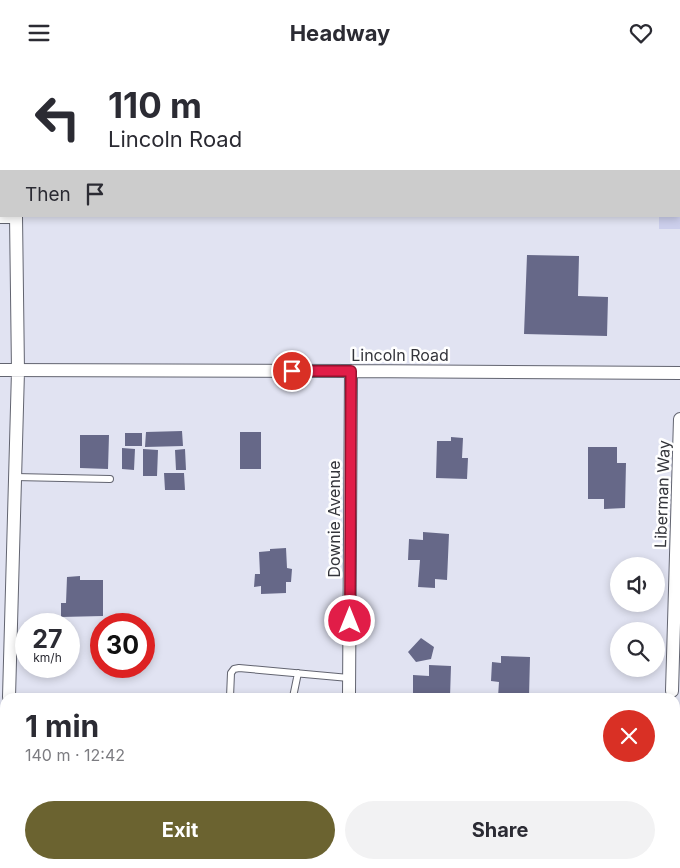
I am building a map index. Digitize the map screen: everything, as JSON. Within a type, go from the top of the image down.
[{"type":"street","points":[[0,217],[16,217],[18,371],[9,693]]},
{"type":"street","name":"Lincoln Road","points":[[0,370],[680,373]]},
{"type":"street","name":"Downie Avenue","points":[[349,693],[351,371]]},
{"type":"street","name":"Liberman Way","points":[[672,691],[680,419]]},
{"type":"lane","points":[[15,477],[110,479]]},
{"type":"lane","points":[[230,693],[231,673],[234,669],[239,668],[349,678]]},
{"type":"lane","points":[[294,693],[298,673]]},
{"type":"shaded area","points":[[659,217],[680,217],[680,229],[659,229]]},
{"type":"building","points":[[527,255],[579,256],[578,296],[608,297],[607,336],[524,334]]},
{"type":"building","points":[[182,431],[183,446],[145,447],[146,432]]},
{"type":"building","points":[[240,432],[261,432],[261,469],[240,469]]},
{"type":"building","points":[[125,433],[142,433],[142,446],[125,446]]},
{"type":"building","points":[[80,435],[109,435],[108,469],[80,468]]},
{"type":"building","points":[[451,437],[463,438],[462,458],[468,458],[467,479],[436,478],[437,441],[451,441]]},
{"type":"building","points":[[588,447],[617,447],[617,463],[626,463],[625,508],[604,509],[604,499],[588,499]]},
{"type":"building","points":[[122,448],[135,449],[134,470],[122,469]]},
{"type":"building","points":[[143,449],[158,450],[157,476],[143,476]]},
{"type":"building","points":[[185,449],[186,470],[176,470],[175,450]]},
{"type":"building","points":[[164,473],[184,473],[185,490],[165,490]]},
{"type":"building","points":[[423,532],[449,534],[447,580],[435,579],[435,588],[418,587],[420,560],[408,560],[409,539],[423,540]]},
{"type":"building","points":[[286,548],[287,568],[292,569],[291,582],[286,582],[286,593],[261,594],[261,586],[254,587],[255,574],[260,574],[259,552]]},
{"type":"building","points":[[80,576],[80,580],[103,580],[103,613],[90,613],[90,616],[80,617],[80,613],[61,613],[61,603],[66,603],[67,577]]},
{"type":"building","points":[[421,638],[434,647],[431,659],[416,662],[408,652]]},
{"type":"building","points":[[501,656],[530,657],[529,693],[498,693],[499,682],[491,681],[492,662],[501,663]]},
{"type":"building","points":[[429,665],[451,666],[450,693],[413,693],[413,675],[429,676]]},
{"type":"route","points":[[292,371],[351,371],[350,621]]}]
